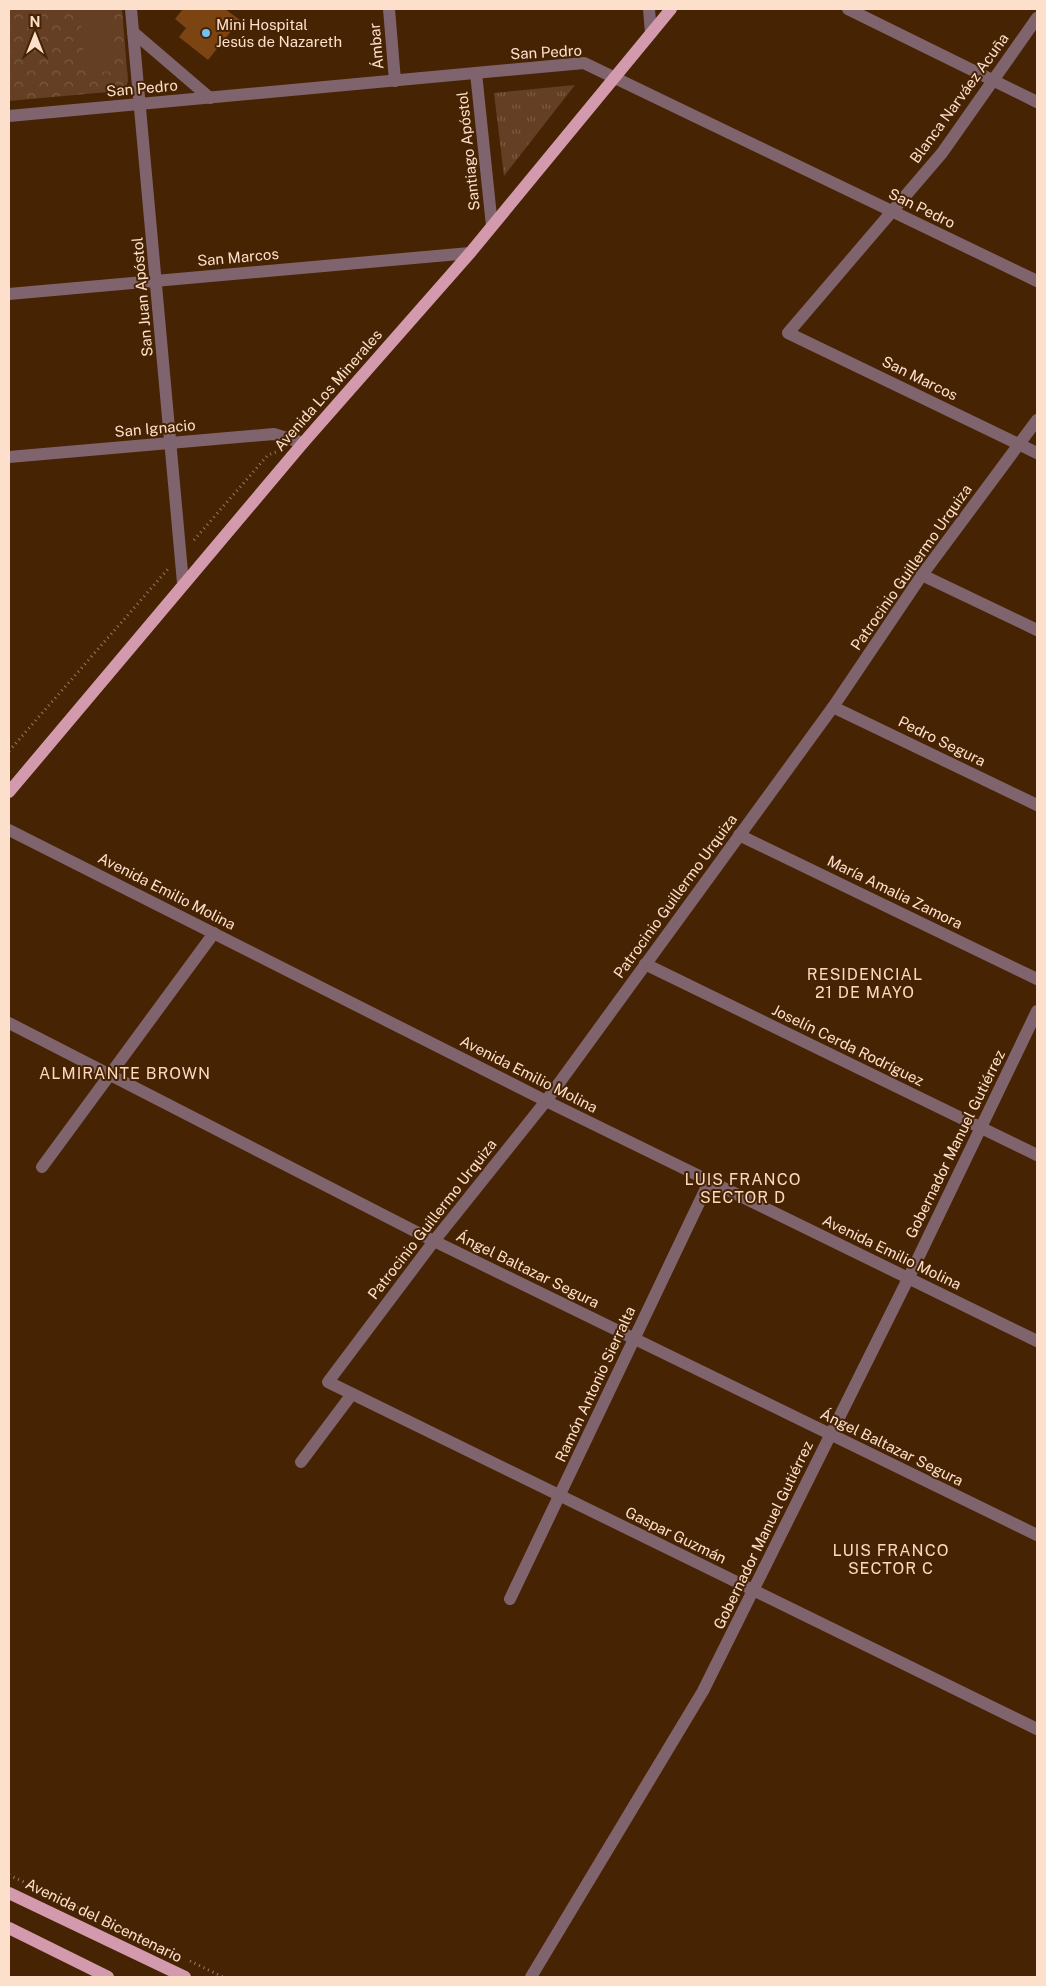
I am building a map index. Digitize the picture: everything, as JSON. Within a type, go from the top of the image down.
[{"type":"main road","name":"Avenida Los Minerales","points":[[9,792],[183,583],[470,253],[672,9]]},
{"type":"main road","name":"Avenida del Bicentenario","points":[[9,1893],[185,1977]]},
{"type":"main road","points":[[9,1928],[108,1977]]},
{"type":"street","name":"San Juan Apóstol","points":[[131,9],[183,583]]},
{"type":"street","name":"Ámbar","points":[[389,9],[396,80]]},
{"type":"street","points":[[649,9],[651,33]]},
{"type":"street","points":[[848,9],[1037,102]]},
{"type":"street","name":"Blanca Narváez Acuña","points":[[788,333],[942,153],[1037,18]]},
{"type":"street","points":[[133,32],[210,98]]},
{"type":"street","name":"San Pedro","points":[[9,116],[584,63],[1037,281]]},
{"type":"street","name":"Santiago Apóstol","points":[[476,73],[492,226]]},
{"type":"street","name":"San Marcos","points":[[9,294],[470,253]]},
{"type":"street","name":"San Marcos","points":[[788,333],[1037,453]]},
{"type":"street","name":"Patrocinio Guillermo Urquiza","points":[[328,1382],[434,1241],[546,1100],[833,707],[922,575],[1037,420]]},
{"type":"street","name":"San Ignacio","points":[[9,457],[274,434],[303,443]]},
{"type":"street","points":[[922,575],[1037,630]]},
{"type":"street","name":"Pedro Segura","points":[[833,707],[1037,805]]},
{"type":"street","name":"Avenida Emilio Molina","points":[[9,830],[709,1182],[1037,1341]]},
{"type":"street","name":"María Amalia Zamora","points":[[739,835],[1037,979]]},
{"type":"street","points":[[42,1167],[214,933]]},
{"type":"street","name":"Joselín Cerda Rodríguez","points":[[645,964],[1037,1155]]},
{"type":"street","name":"Gobernador Manuel Gutiérrez","points":[[531,1977],[703,1691],[908,1278],[1037,1011]]},
{"type":"street","name":"Ángel Baltazar Segura","points":[[9,1023],[434,1241],[1037,1535]]},
{"type":"street","name":"Ramón Antonio Sierralta","points":[[510,1599],[709,1182]]},
{"type":"street","name":"Gaspar Guzmán","points":[[328,1382],[1037,1729]]},
{"type":"street","points":[[301,1462],[352,1394]]},
{"type":"path","points":[[9,751],[268,455],[303,443]]},
{"type":"green space","points":[[9,9],[122,9],[128,81],[126,88],[119,91],[9,101]]},
{"type":"green space","points":[[80,9],[110,9],[114,71],[85,73]]},
{"type":"green space","points":[[575,85],[504,176],[494,93]]},
{"type":"building","name":"Mini Hospital Jesús de Nazareth","points":[[183,9],[225,9],[240,20],[208,60],[179,37],[186,28],[175,19]]},
{"type":"place","name":"Mini Hospital Jesús de Nazareth","points":[[206,33]]},
{"type":"district","name":"RESIDENCIAL 21 DE MAYO","points":[[865,983]]},
{"type":"district","name":"ALMIRANTE BROWN","points":[[125,1073]]},
{"type":"district","name":"LUIS FRANCO SECTOR D","points":[[743,1188]]},
{"type":"district","name":"LUIS FRANCO SECTOR C","points":[[891,1559]]}]
